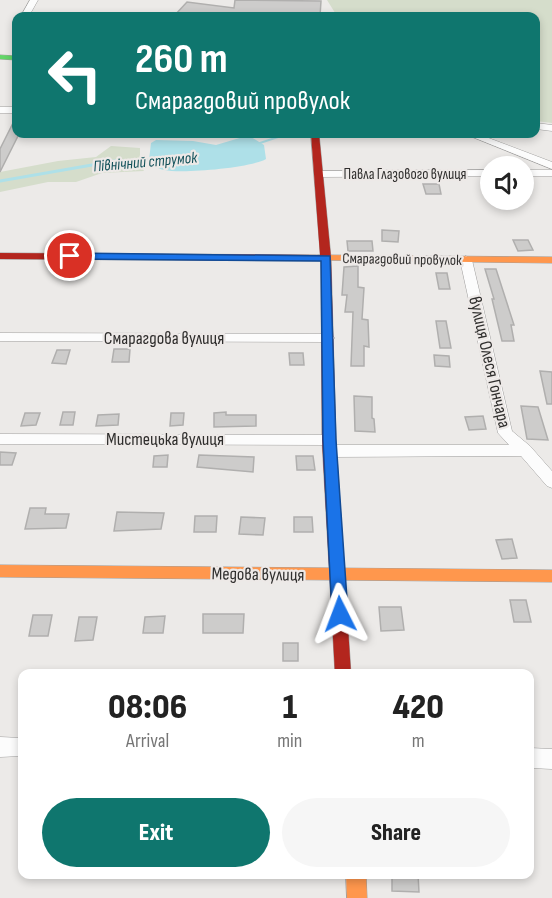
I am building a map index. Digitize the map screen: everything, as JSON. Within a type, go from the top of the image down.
[{"type":"street","points":[[315,138],[326,258],[330,446],[343,669]]},
{"type":"street","points":[[480,138],[552,166]]},
{"type":"street","name":"Павла Глазового вулиця","points":[[319,174],[480,173]]},
{"type":"street","points":[[534,173],[552,173]]},
{"type":"street","name":"Смарагдовий провулок","points":[[0,256],[552,260]]},
{"type":"street","name":"вулиця Олеся Гончара","points":[[466,260],[505,433],[525,450],[552,482]]},
{"type":"street","name":"Смарагдова вулиця","points":[[0,337],[328,338]]},
{"type":"street","name":"Мистецька вулиця","points":[[0,439],[525,450]]},
{"type":"street","name":"Медова вулиця","points":[[0,571],[552,576]]},
{"type":"street","points":[[0,747],[18,747]]},
{"type":"street","points":[[534,758],[552,759]]},
{"type":"street","points":[[356,879],[357,898]]},
{"type":"green space","points":[[327,0],[552,0],[552,123],[540,122],[540,12],[334,12]]},
{"type":"green space","points":[[111,146],[140,148],[140,165],[144,171],[102,173],[76,182],[48,182],[0,192],[0,172],[58,161],[96,157]]},
{"type":"water","points":[[240,138],[253,138],[264,145],[266,159],[246,165],[185,171],[162,169],[149,160],[151,143],[156,140],[193,141],[216,145]]},
{"type":"building","points":[[235,0],[321,1],[320,12],[178,12],[187,2],[234,8]]},
{"type":"building","points":[[12,125],[12,138],[17,138],[0,172],[0,149]]},
{"type":"building","points":[[423,184],[439,184],[441,194],[426,194]]},
{"type":"building","points":[[382,230],[399,231],[398,242],[382,241]]},
{"type":"building","points":[[513,240],[528,240],[533,250],[518,251]]},
{"type":"building","points":[[347,241],[372,241],[373,251],[348,251]]},
{"type":"building","points":[[358,266],[358,287],[364,288],[362,319],[368,320],[369,347],[364,346],[364,366],[351,366],[353,312],[345,312],[347,295],[342,295],[344,267]]},
{"type":"building","points":[[485,269],[496,269],[514,325],[511,325],[514,341],[502,341],[492,299],[494,299]]},
{"type":"building","points":[[436,273],[447,273],[450,289],[439,289]]},
{"type":"building","points":[[436,321],[446,321],[451,348],[440,348]]},
{"type":"building","points":[[114,349],[130,349],[129,362],[112,362]]},
{"type":"building","points":[[57,350],[70,350],[66,364],[52,363]]},
{"type":"building","points":[[289,353],[303,353],[304,365],[290,365]]},
{"type":"building","points":[[434,355],[449,356],[450,367],[435,366]]},
{"type":"building","points":[[540,371],[552,372],[552,404],[547,404]]},
{"type":"building","points":[[354,396],[372,397],[375,432],[355,431]]},
{"type":"building","points":[[521,406],[538,407],[548,440],[527,439]]},
{"type":"building","points":[[63,412],[75,412],[73,425],[60,425]]},
{"type":"building","points":[[226,412],[226,415],[256,415],[256,426],[214,427],[214,413]]},
{"type":"building","points":[[25,413],[40,413],[36,425],[21,426]]},
{"type":"building","points":[[171,413],[184,413],[183,425],[170,426]]},
{"type":"building","points":[[119,414],[118,425],[96,426],[98,415]]},
{"type":"building","points":[[483,416],[486,429],[469,430],[465,417]]},
{"type":"building","points":[[0,452],[16,453],[12,465],[0,465]]},
{"type":"building","points":[[168,455],[167,467],[153,467],[154,456]]},
{"type":"building","points":[[199,455],[254,457],[253,472],[197,467]]},
{"type":"building","points":[[296,456],[313,456],[315,470],[297,470]]},
{"type":"building","points":[[30,508],[46,508],[45,514],[69,514],[66,528],[25,529]]},
{"type":"building","points":[[117,512],[164,513],[161,529],[114,531]]},
{"type":"building","points":[[195,516],[217,516],[216,532],[194,532]]},
{"type":"building","points":[[241,517],[265,518],[263,535],[239,534]]},
{"type":"building","points":[[294,517],[312,517],[313,532],[294,532]]},
{"type":"building","points":[[512,539],[517,558],[502,559],[496,540]]},
{"type":"building","points":[[510,600],[526,600],[531,622],[514,622]]},
{"type":"building","points":[[379,607],[401,607],[404,630],[381,631]]},
{"type":"building","points":[[203,614],[244,614],[243,633],[203,633]]},
{"type":"building","points":[[33,615],[52,615],[48,636],[29,636]]},
{"type":"building","points":[[165,616],[163,633],[143,633],[145,617]]},
{"type":"building","points":[[79,617],[97,617],[93,640],[75,641]]},
{"type":"building","points":[[283,643],[298,643],[298,661],[283,661]]},
{"type":"building","points":[[392,879],[418,879],[419,892],[392,891]]},
{"type":"waterway","name":"Північний струмок","points":[[257,144],[275,138]]},
{"type":"waterway","name":"Північний струмок","points":[[0,181],[115,161],[152,160]]},
{"type":"traffic: fast","points":[[0,57],[12,58]]},
{"type":"traffic: slow","points":[[320,258],[552,260]]},
{"type":"traffic: slow","points":[[0,571],[552,576]]},
{"type":"traffic: slow","points":[[356,879],[357,898]]},
{"type":"traffic: jam","points":[[315,138],[326,258],[329,440],[343,669]]},
{"type":"traffic: jam","points":[[0,256],[320,258]]},
{"type":"route","points":[[70,256],[326,258],[329,440],[340,614]]}]
